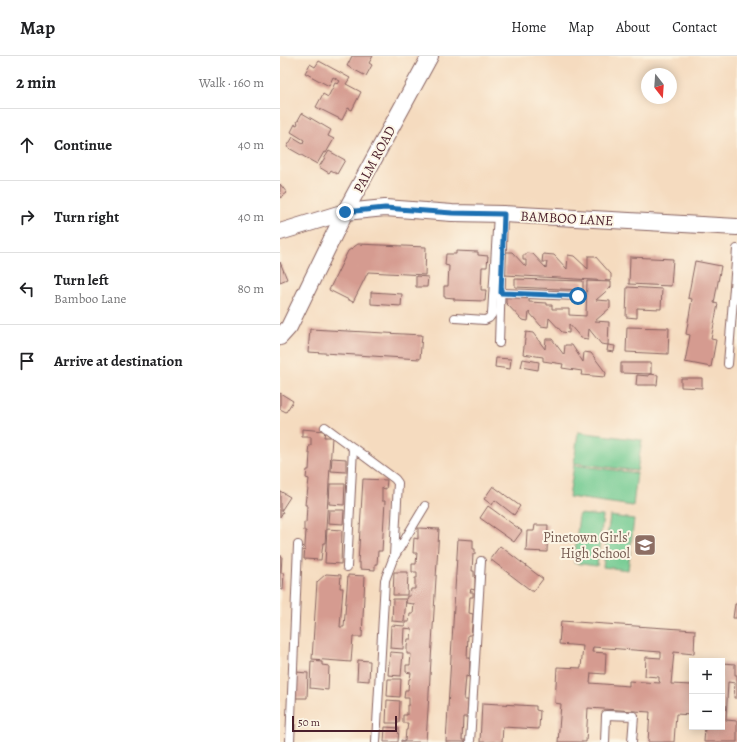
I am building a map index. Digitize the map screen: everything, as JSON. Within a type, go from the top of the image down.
[{"type":"street","name":"PALM ROAD","points":[[284,332],[345,212],[430,56]]},
{"type":"street","name":"BAMBOO LANE","points":[[280,232],[345,212],[385,208],[452,213],[501,214],[737,227]]},
{"type":"lane","points":[[499,343],[501,293],[501,214]]},
{"type":"lane","points":[[455,318],[485,320],[492,314],[501,214]]},
{"type":"lane","points":[[728,364],[737,249]]},
{"type":"lane","points":[[501,293],[578,296]]},
{"type":"lane","points":[[325,427],[395,479],[398,483],[394,559]]},
{"type":"lane","points":[[348,567],[353,448]]},
{"type":"lane","points":[[376,742],[385,580],[394,559],[425,506]]},
{"type":"lane","points":[[290,742],[298,545]]},
{"type":"lane","points":[[470,742],[481,562]]},
{"type":"lane","points":[[604,742],[606,715],[634,716],[632,742]]},
{"type":"green space","points":[[578,432],[642,440],[637,471],[574,463]]},
{"type":"green space","points":[[574,465],[637,473],[633,506],[569,497]]},
{"type":"green space","points":[[579,514],[603,516],[597,566],[574,563]]},
{"type":"green space","points":[[610,516],[634,519],[628,570],[603,567]]},
{"type":"building","points":[[352,56],[373,56],[369,63],[372,65],[366,76],[347,66]]},
{"type":"building","points":[[319,61],[350,78],[346,84],[361,92],[352,110],[348,108],[342,120],[316,107],[323,94],[328,97],[335,83],[338,84],[340,81],[333,77],[329,86],[305,73],[310,64],[315,67]]},
{"type":"building","points":[[302,113],[331,130],[328,136],[334,139],[326,153],[324,152],[317,164],[287,147],[293,137],[303,143],[304,140],[291,132],[295,124],[297,125]]},
{"type":"building","points":[[329,151],[345,160],[337,174],[331,170],[329,173],[319,167]]},
{"type":"building","points":[[280,184],[287,193],[280,198]]},
{"type":"building","points":[[358,244],[426,247],[425,275],[368,272],[353,302],[329,290],[348,251]]},
{"type":"building","points":[[456,251],[478,252],[478,255],[488,256],[487,267],[482,267],[481,290],[486,290],[485,301],[454,300],[454,298],[444,297],[444,286],[448,286],[449,266],[445,265],[446,254],[456,254]]},
{"type":"building","points":[[506,252],[512,252],[526,267],[526,260],[523,260],[523,255],[526,255],[526,253],[533,254],[546,268],[547,262],[542,262],[543,254],[554,255],[567,269],[568,255],[574,256],[588,269],[588,256],[595,256],[611,274],[611,281],[505,275]]},
{"type":"building","points":[[630,257],[673,259],[671,286],[629,284]]},
{"type":"building","points":[[695,261],[721,266],[714,303],[718,304],[711,339],[716,340],[711,367],[685,362],[690,335],[686,334],[692,299],[688,298]]},
{"type":"building","points":[[280,262],[287,279],[280,282]]},
{"type":"building","points":[[416,276],[428,277],[427,287],[416,287]]},
{"type":"building","points":[[515,279],[583,281],[583,290],[515,287]]},
{"type":"building","points":[[587,281],[611,282],[611,287],[596,300],[610,301],[610,308],[595,321],[609,322],[608,345],[601,344],[589,329],[588,339],[581,338],[569,324],[569,333],[562,332],[549,318],[548,327],[541,326],[529,312],[528,321],[522,320],[506,303],[506,296],[529,297],[529,302],[547,303],[547,305],[552,305],[552,309],[569,309],[569,315],[586,316]]},
{"type":"building","points":[[627,287],[662,289],[661,309],[637,308],[637,318],[626,317]]},
{"type":"building","points":[[371,292],[402,294],[401,306],[371,304]]},
{"type":"building","points":[[627,327],[669,328],[668,354],[626,352]]},
{"type":"building","points":[[310,329],[422,335],[420,359],[308,352]]},
{"type":"building","points":[[526,332],[533,333],[545,349],[546,339],[552,339],[564,355],[565,345],[572,345],[583,362],[584,352],[591,353],[606,373],[605,377],[581,375],[582,371],[562,368],[563,364],[543,361],[543,357],[523,354]]},
{"type":"building","points":[[608,345],[615,346],[614,352],[607,351]]},
{"type":"building","points":[[496,358],[511,359],[510,369],[495,367]]},
{"type":"building","points":[[523,359],[539,362],[538,370],[521,367]]},
{"type":"building","points":[[621,363],[651,363],[651,374],[621,373]]},
{"type":"building","points":[[649,374],[658,375],[657,385],[636,385],[637,375],[649,376]]},
{"type":"building","points":[[681,378],[702,378],[702,388],[681,387]]},
{"type":"building","points":[[280,393],[293,401],[286,412],[280,409]]},
{"type":"building","points":[[302,429],[325,431],[324,437],[332,437],[325,543],[323,543],[321,560],[304,559],[306,531],[304,531],[304,522],[306,523],[307,505],[305,505],[309,479],[306,478],[307,470],[309,470],[310,453],[308,453],[309,445],[311,445],[311,437],[302,437]]},
{"type":"building","points":[[332,458],[346,459],[346,472],[331,471]]},
{"type":"building","points":[[363,479],[387,480],[386,489],[382,488],[382,501],[385,501],[382,551],[378,551],[375,570],[360,569],[360,563],[358,563]]},
{"type":"building","points":[[330,484],[345,484],[344,505],[329,504]]},
{"type":"building","points":[[493,486],[520,506],[514,515],[495,500],[492,505],[484,499]]},
{"type":"building","points":[[280,491],[290,497],[281,511],[283,512],[280,517]]},
{"type":"building","points":[[488,506],[522,531],[514,542],[480,518]]},
{"type":"building","points":[[329,510],[344,510],[343,524],[328,523]]},
{"type":"building","points":[[535,525],[548,525],[547,552],[526,551],[527,531],[534,531]]},
{"type":"building","points":[[418,528],[439,529],[426,742],[401,742],[401,740],[405,741],[408,723],[403,723],[403,715],[407,715],[407,705],[409,705],[409,698],[404,698],[405,690],[408,690],[411,673],[406,672],[406,665],[410,665],[411,654],[407,654],[407,647],[408,639],[411,639],[412,629],[404,628],[403,649],[390,648],[391,625],[405,626],[405,622],[409,622],[410,614],[413,614],[414,604],[406,603],[407,596],[410,596],[411,589],[415,589],[415,578],[417,578],[417,572],[412,572],[412,564],[416,564],[417,553],[413,553],[414,538],[418,539]]},
{"type":"building","points":[[327,529],[342,530],[341,564],[325,563]]},
{"type":"building","points":[[458,539],[473,540],[473,549],[475,549],[475,554],[473,554],[472,571],[474,571],[475,590],[471,589],[470,592],[473,592],[473,597],[470,597],[469,613],[473,614],[471,635],[468,635],[467,658],[470,658],[469,677],[466,676],[464,700],[468,700],[467,717],[463,717],[462,740],[465,740],[465,742],[446,742]]},
{"type":"building","points":[[500,546],[543,579],[533,592],[490,559]]},
{"type":"building","points":[[280,556],[282,556],[281,573],[284,573],[283,590],[280,589]]},
{"type":"building","points":[[394,572],[408,572],[407,595],[393,595]]},
{"type":"building","points":[[326,574],[341,575],[340,588],[343,588],[340,627],[344,627],[348,575],[365,576],[362,637],[353,637],[351,662],[312,659],[317,582]]},
{"type":"building","points":[[393,599],[406,599],[404,622],[392,621]]},
{"type":"building","points":[[735,604],[737,604],[737,618],[733,618]]},
{"type":"building","points":[[561,621],[695,630],[694,654],[674,652],[671,684],[689,685],[689,715],[676,714],[674,742],[648,742],[650,712],[588,708],[586,742],[558,742],[561,704],[555,703],[557,667],[581,668],[583,646],[559,644]],"holes":[[[593,647],[661,652],[661,658],[646,657],[645,676],[659,677],[660,683],[629,681],[629,686],[590,683],[591,673],[605,674],[606,653],[592,652]]]},
{"type":"building","points":[[390,652],[403,653],[401,676],[388,675]]},
{"type":"building","points":[[358,660],[370,661],[369,681],[357,680]]},
{"type":"building","points":[[311,661],[322,662],[322,665],[329,666],[328,690],[310,688]]},
{"type":"building","points":[[725,663],[735,664],[735,675],[737,675],[737,698],[734,698],[735,683],[728,682],[726,720],[737,721],[737,742],[704,742],[705,730],[725,730]]},
{"type":"building","points":[[296,672],[308,673],[307,698],[295,698]]},
{"type":"building","points":[[388,679],[401,679],[400,697],[387,696]]},
{"type":"building","points":[[387,700],[400,701],[399,723],[386,723]]},
{"type":"building","points":[[482,703],[536,706],[536,710],[540,711],[539,729],[503,727],[502,742],[480,742]]},
{"type":"building","points":[[385,727],[399,728],[398,742],[384,742]]},
{"type":"place","name":"Pinetown Girls' High School","points":[[645,545]]},
{"type":"route","points":[[345,212],[385,208],[452,213],[504,214],[501,293],[578,296]]}]
